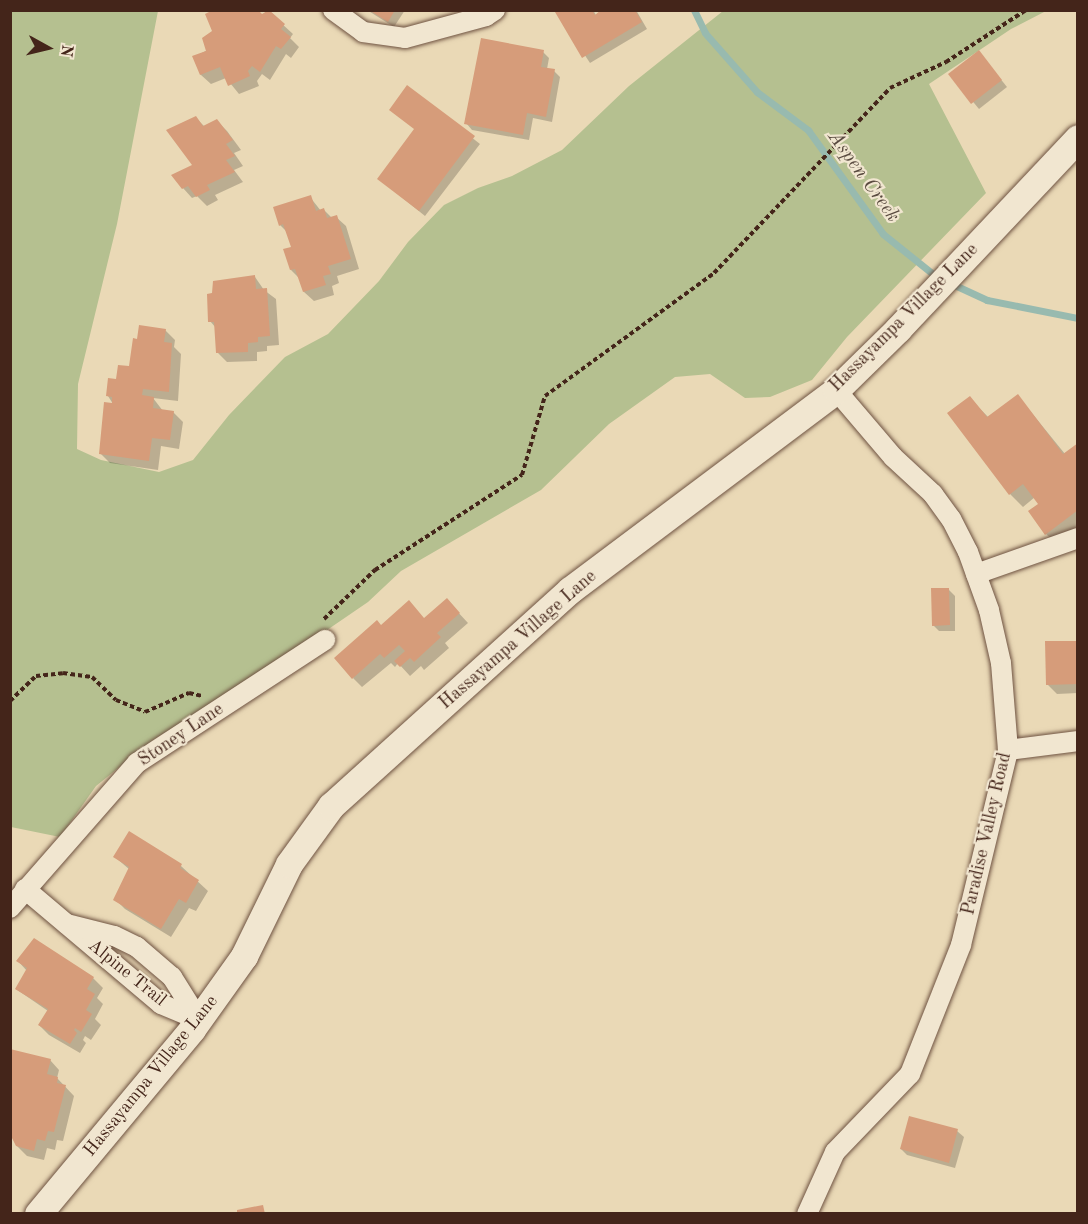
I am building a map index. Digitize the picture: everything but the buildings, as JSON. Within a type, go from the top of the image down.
[{"type":"street","points":[[333,10],[363,32],[405,38],[486,16],[495,10]]},
{"type":"street","name":"Hassayampa Village Lane","points":[[38,1214],[199,1020],[244,956],[289,864],[331,806],[570,590],[836,390],[955,269],[1077,138]]},
{"type":"street","name":"Paradise Valley Road","points":[[807,1214],[835,1152],[910,1074],[961,945],[1008,750],[1001,663],[989,610],[976,574],[951,519],[933,494],[893,457],[836,390]]},
{"type":"street","points":[[976,574],[1077,538]]},
{"type":"street","name":"Stoney Lane","points":[[10,908],[137,763],[323,631]]},
{"type":"street","points":[[1008,750],[1077,741]]},
{"type":"street","name":"Alpine Trail","points":[[25,890],[161,1004],[199,1020]]},
{"type":"street","name":"Alpine Trail","points":[[67,924],[114,936],[137,947],[172,977],[199,1020]]},
{"type":"path","points":[[323,631],[375,570],[522,475],[544,396],[714,273],[890,88],[946,62],[1026,10]]},
{"type":"path","points":[[10,701],[36,676],[63,673],[92,677],[116,700],[146,712],[189,693],[208,699]]},
{"type":"green space","points":[[10,11],[158,11],[117,224],[78,384],[77,449],[101,460],[159,472],[193,460],[229,415],[285,357],[328,334],[379,281],[408,242],[444,205],[478,188],[512,176],[562,150],[629,86],[723,11],[1046,11],[1011,29],[929,84],[986,193],[847,337],[812,380],[770,397],[745,398],[710,374],[675,377],[609,424],[541,490],[401,571],[368,602],[273,667],[153,740],[96,786],[60,837],[11,827]]},
{"type":"waterway","name":"Aspen Creek","points":[[694,10],[705,33],[757,92],[808,130],[883,234],[938,278]]},
{"type":"waterway","name":"Aspen Creek","points":[[948,282],[987,300],[1078,318]]}]
